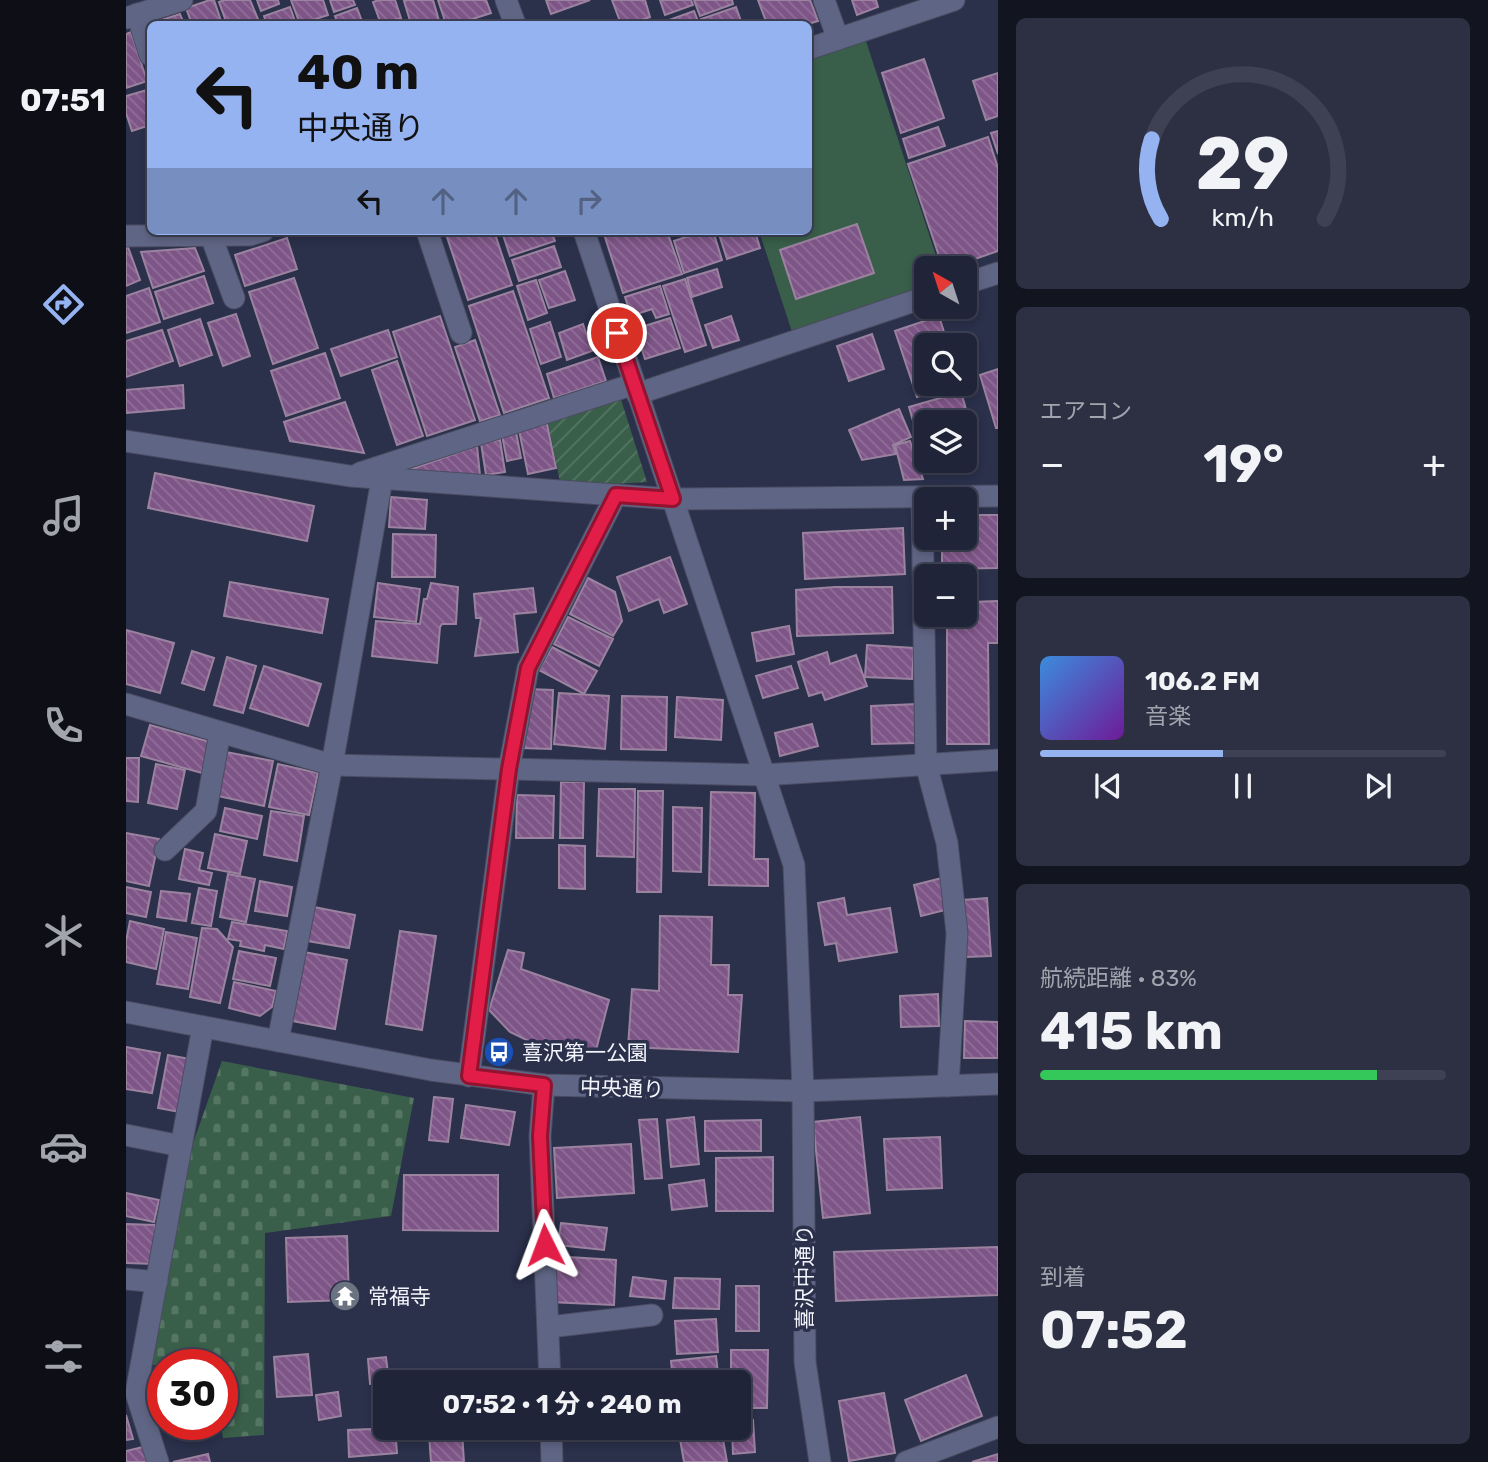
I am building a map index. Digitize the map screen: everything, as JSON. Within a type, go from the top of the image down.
[{"type":"street","points":[[147,48],[132,16],[182,0]]},
{"type":"street","points":[[506,0],[513,21]]},
{"type":"street","points":[[824,0],[838,39]]},
{"type":"street","points":[[812,47],[954,0]]},
{"type":"street","points":[[126,236],[250,235]]},
{"type":"street","points":[[428,235],[461,333]]},
{"type":"street","name":"喜沢中通り","points":[[585,235],[794,865],[803,1091],[805,1362],[820,1462]]},
{"type":"street","points":[[211,236],[234,298]]},
{"type":"street","points":[[977,280],[998,273]]},
{"type":"street","points":[[350,476],[914,301]]},
{"type":"street","points":[[126,441],[382,479],[673,499],[914,497]]},
{"type":"street","points":[[278,1041],[382,479]]},
{"type":"street","points":[[469,1076],[509,769],[528,668],[616,495]]},
{"type":"street","points":[[977,496],[998,496]]},
{"type":"street","points":[[923,550],[926,765],[947,843],[957,933],[948,1086]]},
{"type":"street","points":[[126,704],[331,765],[763,775],[998,760]]},
{"type":"street","points":[[165,850],[206,811],[220,732]]},
{"type":"street","name":"中央通り","points":[[126,1012],[469,1076],[544,1085],[803,1091],[998,1084]]},
{"type":"street","points":[[158,1462],[136,1393],[203,1027]]},
{"type":"street","points":[[544,1085],[540,1136],[550,1370]]},
{"type":"street","points":[[126,1135],[181,1146]]},
{"type":"street","points":[[126,1279],[157,1282]]},
{"type":"street","points":[[549,1327],[652,1315]]},
{"type":"street","points":[[906,1462],[998,1427]]},
{"type":"street","points":[[551,1440],[552,1462]]},
{"type":"green space","points":[[866,41],[936,256],[914,256],[914,292],[792,332],[760,235],[812,235],[812,59]]},
{"type":"green space","points":[[619,393],[647,482],[599,485],[560,482],[547,418]]},
{"type":"green space","points":[[222,1061],[414,1098],[391,1216],[265,1233],[264,1435],[238,1437],[238,1349],[155,1349],[192,1146]]},
{"type":"building","points":[[214,0],[221,21],[191,21],[186,8]]},
{"type":"building","points":[[250,0],[259,21],[226,21],[219,2]]},
{"type":"building","points":[[257,0],[278,0],[279,4],[261,11]]},
{"type":"building","points":[[291,0],[323,0],[328,15],[309,21],[299,21]]},
{"type":"building","points":[[330,0],[353,0],[355,5],[334,12]]},
{"type":"building","points":[[395,0],[401,18],[380,21],[373,2]]},
{"type":"building","points":[[433,0],[439,21],[410,21],[404,1]]},
{"type":"building","points":[[438,0],[486,0],[491,13],[466,21],[445,21]]},
{"type":"building","points":[[546,0],[590,0],[551,14]]},
{"type":"building","points":[[612,0],[645,0],[650,17],[638,21],[620,21]]},
{"type":"building","points":[[660,0],[691,0],[693,5],[665,15]]},
{"type":"building","points":[[694,0],[732,0],[733,4],[700,16]]},
{"type":"building","points":[[758,0],[810,0],[818,21],[812,23],[766,21]]},
{"type":"building","points":[[852,0],[876,0],[878,7],[857,15]]},
{"type":"building","points":[[290,7],[295,21],[266,21],[264,16]]},
{"type":"building","points":[[736,7],[741,21],[702,21],[701,19]]},
{"type":"building","points":[[357,8],[362,21],[337,21],[335,16]]},
{"type":"building","points":[[694,11],[698,21],[670,21]]},
{"type":"building","points":[[180,14],[183,21],[158,21]]},
{"type":"building","points":[[131,32],[147,81],[126,88],[126,34]]},
{"type":"building","points":[[924,59],[944,118],[901,133],[882,73]]},
{"type":"building","points":[[998,73],[998,116],[986,120],[973,81]]},
{"type":"building","points":[[147,90],[147,126],[132,131],[126,113],[126,96]]},
{"type":"building","points":[[938,127],[945,146],[909,158],[903,139]]},
{"type":"building","points":[[998,131],[998,154],[991,133]]},
{"type":"building","points":[[988,137],[998,168],[998,251],[977,258],[977,256],[939,256],[908,164]]},
{"type":"building","points":[[857,224],[874,273],[796,299],[780,250]]},
{"type":"building","points":[[446,235],[495,235],[512,285],[468,300]]},
{"type":"building","points":[[503,235],[553,235],[555,241],[510,256]]},
{"type":"building","points":[[604,235],[668,235],[682,274],[623,293]]},
{"type":"building","points":[[692,235],[714,235],[722,260],[684,273],[674,241]]},
{"type":"building","points":[[719,235],[756,235],[760,248],[727,259]]},
{"type":"building","points":[[287,238],[297,269],[245,286],[235,255]]},
{"type":"building","points":[[554,246],[561,267],[519,281],[512,260]]},
{"type":"building","points":[[128,247],[140,280],[126,286],[126,248]]},
{"type":"building","points":[[195,248],[204,271],[153,288],[141,252]]},
{"type":"building","points":[[717,269],[722,287],[692,297],[687,278]]},
{"type":"building","points":[[565,271],[575,300],[549,308],[539,280]]},
{"type":"building","points":[[204,276],[213,303],[164,319],[155,292]]},
{"type":"building","points":[[294,278],[318,348],[273,364],[249,292]]},
{"type":"building","points":[[685,279],[706,345],[685,352],[663,286]]},
{"type":"building","points":[[536,280],[547,313],[528,320],[517,286]]},
{"type":"building","points":[[660,286],[669,314],[656,318],[652,309],[631,316],[625,297]]},
{"type":"building","points":[[149,288],[160,322],[126,333],[126,296]]},
{"type":"building","points":[[513,291],[549,398],[504,413],[469,306]]},
{"type":"building","points":[[236,314],[250,356],[223,366],[208,323]]},
{"type":"building","points":[[440,316],[475,420],[427,436],[393,332]]},
{"type":"building","points":[[731,316],[739,340],[713,348],[705,325]]},
{"type":"building","points":[[670,318],[680,348],[645,359],[635,329]]},
{"type":"building","points":[[200,319],[212,355],[180,366],[168,330]]},
{"type":"building","points":[[930,319],[940,319],[944,333],[914,333],[914,388],[895,331]]},
{"type":"building","points":[[550,322],[561,357],[541,364],[530,329]]},
{"type":"building","points":[[583,324],[592,351],[567,360],[559,333]]},
{"type":"building","points":[[162,330],[173,361],[126,377],[126,341]]},
{"type":"building","points":[[388,330],[397,357],[341,376],[331,349]]},
{"type":"building","points":[[872,334],[884,369],[849,381],[837,346]]},
{"type":"building","points":[[475,340],[500,415],[480,421],[455,347]]},
{"type":"building","points":[[325,353],[340,398],[286,416],[271,371]]},
{"type":"building","points":[[598,357],[606,381],[554,398],[547,374]]},
{"type":"building","points":[[397,361],[423,436],[397,445],[372,370]]},
{"type":"building","points":[[998,369],[998,428],[996,428],[980,375]]},
{"type":"building","points":[[183,385],[184,408],[126,413],[126,390]]},
{"type":"building","points":[[947,396],[962,396],[966,410],[914,410],[914,424],[909,407]]},
{"type":"building","points":[[345,402],[364,453],[290,441],[284,422]]},
{"type":"building","points":[[899,409],[911,437],[893,445],[896,454],[862,460],[849,430]]},
{"type":"building","points":[[547,424],[556,468],[528,474],[519,430]]},
{"type":"building","points":[[516,432],[521,458],[507,461],[502,435]]},
{"type":"building","points":[[500,440],[505,472],[486,475],[481,443]]},
{"type":"building","points":[[910,441],[914,453],[914,473],[921,473],[923,479],[904,480],[895,445]]},
{"type":"building","points":[[477,446],[480,475],[403,472]]},
{"type":"building","points":[[155,473],[314,506],[307,541],[148,508]]},
{"type":"building","points":[[391,497],[427,500],[425,529],[389,527]]},
{"type":"building","points":[[977,515],[998,515],[998,568],[977,568],[977,564],[942,564],[942,550],[977,550]]},
{"type":"building","points":[[903,528],[905,574],[805,579],[803,533]]},
{"type":"building","points":[[393,534],[436,535],[435,577],[392,577]]},
{"type":"building","points":[[670,557],[687,604],[664,613],[659,599],[629,611],[617,577]]},
{"type":"building","points":[[588,578],[615,592],[622,621],[613,636],[570,614]]},
{"type":"building","points":[[230,582],[328,599],[322,633],[224,616]]},
{"type":"building","points":[[378,583],[420,589],[416,622],[374,617]]},
{"type":"building","points":[[431,583],[458,587],[456,624],[442,624],[440,627],[437,663],[372,656],[376,621],[420,624],[424,599],[427,599]]},
{"type":"building","points":[[892,587],[893,633],[797,636],[796,590]]},
{"type":"building","points":[[533,588],[536,612],[514,614],[518,652],[475,656],[481,618],[476,618],[474,594]]},
{"type":"building","points":[[998,601],[998,643],[988,643],[989,744],[947,744],[947,627],[977,627],[977,602]]},
{"type":"building","points":[[568,617],[613,639],[599,666],[554,644]]},
{"type":"building","points":[[789,626],[794,654],[757,661],[752,633]]},
{"type":"building","points":[[126,630],[174,643],[160,693],[126,684]]},
{"type":"building","points":[[867,645],[914,648],[912,679],[865,677]]},
{"type":"building","points":[[552,647],[597,671],[584,694],[539,670]]},
{"type":"building","points":[[192,651],[214,658],[204,690],[182,683]]},
{"type":"building","points":[[827,652],[830,664],[856,655],[867,686],[825,700],[822,692],[809,696],[798,662]]},
{"type":"building","points":[[227,657],[256,666],[243,713],[214,705]]},
{"type":"building","points":[[264,666],[321,684],[308,726],[250,708]]},
{"type":"building","points":[[791,666],[798,688],[763,698],[756,676]]},
{"type":"building","points":[[528,689],[553,690],[551,749],[521,748]]},
{"type":"building","points":[[559,693],[609,696],[605,749],[554,744]]},
{"type":"building","points":[[622,696],[667,697],[666,750],[621,749]]},
{"type":"building","points":[[677,697],[723,700],[721,740],[675,737]]},
{"type":"building","points":[[917,704],[917,743],[872,744],[871,706]]},
{"type":"building","points":[[812,724],[818,746],[780,756],[775,733]]},
{"type":"building","points":[[150,725],[210,742],[202,773],[141,756]]},
{"type":"building","points":[[226,752],[273,761],[264,806],[218,796]]},
{"type":"building","points":[[126,758],[139,758],[138,802],[126,801]]},
{"type":"building","points":[[156,764],[185,770],[177,809],[148,803]]},
{"type":"building","points":[[278,764],[318,773],[309,815],[269,807]]},
{"type":"building","points":[[561,782],[584,782],[583,838],[560,838]]},
{"type":"building","points":[[599,789],[635,789],[634,857],[597,856]]},
{"type":"building","points":[[638,791],[663,791],[661,892],[637,892]]},
{"type":"building","points":[[711,792],[755,793],[754,859],[768,859],[768,886],[709,885]]},
{"type":"building","points":[[517,795],[554,796],[553,838],[516,838]]},
{"type":"building","points":[[673,807],[702,808],[701,872],[673,871]]},
{"type":"building","points":[[225,808],[262,816],[257,839],[220,831]]},
{"type":"building","points":[[271,811],[304,816],[297,861],[264,855]]},
{"type":"building","points":[[126,833],[159,839],[149,886],[126,881]]},
{"type":"building","points":[[215,834],[247,841],[240,874],[208,868]]},
{"type":"building","points":[[559,845],[585,846],[585,889],[559,888]]},
{"type":"building","points":[[185,849],[203,853],[199,870],[212,873],[209,885],[179,879]]},
{"type":"building","points":[[228,874],[255,879],[246,922],[220,917]]},
{"type":"building","points":[[942,878],[949,909],[921,916],[914,885]]},
{"type":"building","points":[[260,881],[292,887],[287,916],[255,911]]},
{"type":"building","points":[[126,887],[151,892],[146,917],[126,913]]},
{"type":"building","points":[[199,888],[217,891],[211,926],[192,923]]},
{"type":"building","points":[[161,891],[190,894],[186,921],[157,917]]},
{"type":"building","points":[[844,898],[847,915],[890,908],[897,952],[839,961],[836,943],[825,945],[818,903]]},
{"type":"building","points":[[987,898],[991,956],[966,957],[963,900]]},
{"type":"building","points":[[314,907],[355,915],[349,948],[307,941]]},
{"type":"building","points":[[660,916],[712,917],[711,965],[729,965],[728,995],[742,995],[738,1052],[628,1047],[632,989],[659,991]]},
{"type":"building","points":[[130,921],[164,929],[156,969],[126,962]]},
{"type":"building","points":[[232,922],[287,931],[284,949],[265,945],[264,951],[240,946],[241,941],[228,939]]},
{"type":"building","points":[[202,928],[217,929],[233,947],[220,1003],[190,997]]},
{"type":"building","points":[[400,931],[436,936],[422,1030],[386,1024]]},
{"type":"building","points":[[166,932],[197,938],[188,989],[157,984]]},
{"type":"building","points":[[508,950],[524,953],[521,969],[609,1000],[595,1054],[565,1052],[535,1044],[510,1032],[489,1010]]},
{"type":"building","points":[[239,951],[276,958],[270,986],[233,979]]},
{"type":"building","points":[[304,952],[347,960],[335,1029],[292,1021]]},
{"type":"building","points":[[234,982],[276,991],[272,1007],[260,1016],[229,1008]]},
{"type":"building","points":[[938,994],[939,1026],[901,1027],[900,996]]},
{"type":"building","points":[[965,1021],[998,1022],[998,1058],[964,1058]]},
{"type":"building","points":[[126,1047],[160,1053],[152,1093],[126,1089]]},
{"type":"building","points":[[168,1055],[190,1059],[180,1112],[158,1108]]},
{"type":"building","points":[[434,1097],[453,1099],[448,1142],[429,1140]]},
{"type":"building","points":[[466,1105],[515,1112],[509,1145],[461,1138]]},
{"type":"building","points":[[694,1117],[699,1164],[671,1167],[667,1120]]},
{"type":"building","points":[[860,1117],[870,1213],[823,1218],[813,1122]]},
{"type":"building","points":[[657,1119],[662,1178],[645,1179],[639,1120]]},
{"type":"building","points":[[761,1120],[761,1151],[705,1151],[705,1121]]},
{"type":"building","points":[[940,1137],[942,1188],[887,1190],[884,1139]]},
{"type":"building","points":[[631,1144],[634,1193],[557,1198],[554,1148]]},
{"type":"building","points":[[773,1157],[773,1211],[716,1211],[716,1158]]},
{"type":"building","points":[[404,1175],[498,1175],[498,1231],[403,1230]]},
{"type":"building","points":[[704,1180],[707,1206],[672,1210],[669,1185]]},
{"type":"building","points":[[126,1193],[159,1200],[154,1222],[126,1216]]},
{"type":"building","points":[[561,1223],[607,1228],[604,1250],[558,1245]]},
{"type":"building","points":[[126,1224],[155,1225],[154,1264],[126,1263]]},
{"type":"building","points":[[347,1236],[349,1300],[288,1302],[286,1238]]},
{"type":"building","points":[[998,1247],[998,1295],[836,1301],[834,1252]]},
{"type":"building","points":[[552,1256],[616,1260],[614,1305],[549,1302]]},
{"type":"building","points":[[633,1277],[666,1281],[664,1299],[630,1296]]},
{"type":"building","points":[[675,1278],[720,1279],[719,1309],[673,1308]]},
{"type":"building","points":[[736,1286],[759,1286],[759,1331],[736,1331]]},
{"type":"building","points":[[716,1319],[718,1352],[677,1354],[675,1321]]},
{"type":"building","points":[[731,1350],[768,1350],[767,1408],[751,1408],[751,1370],[731,1370]]},
{"type":"building","points":[[308,1354],[312,1395],[277,1397],[274,1357]]},
{"type":"building","points":[[716,1356],[718,1370],[672,1370],[671,1361]]},
{"type":"building","points":[[386,1357],[388,1370],[373,1370],[373,1384],[370,1384],[368,1359]]},
{"type":"building","points":[[966,1375],[982,1416],[921,1441],[905,1400]]},
{"type":"building","points":[[338,1392],[341,1416],[319,1420],[316,1395]]},
{"type":"building","points":[[884,1393],[895,1453],[849,1461],[839,1401]]},
{"type":"building","points":[[126,1415],[133,1439],[126,1440]]},
{"type":"building","points":[[753,1420],[755,1452],[733,1454],[732,1440],[751,1440]]},
{"type":"building","points":[[373,1429],[373,1440],[396,1440],[397,1453],[349,1457],[348,1430]]},
{"type":"building","points":[[429,1440],[463,1440],[464,1462],[431,1462]]},
{"type":"building","points":[[680,1440],[723,1440],[727,1462],[684,1462]]},
{"type":"building","points":[[143,1447],[147,1462],[126,1462],[126,1451]]},
{"type":"building","points":[[208,1454],[210,1462],[173,1462]]},
{"type":"building","points":[[998,1454],[998,1462],[972,1462]]},
{"type":"place","name":"喜沢第一公園","points":[[499,1052]]},
{"type":"place","name":"常福寺","points":[[345,1296]]},
{"type":"route","points":[[545,1245],[540,1136],[544,1085],[469,1076],[509,769],[528,668],[616,495],[673,499],[617,333]]}]
